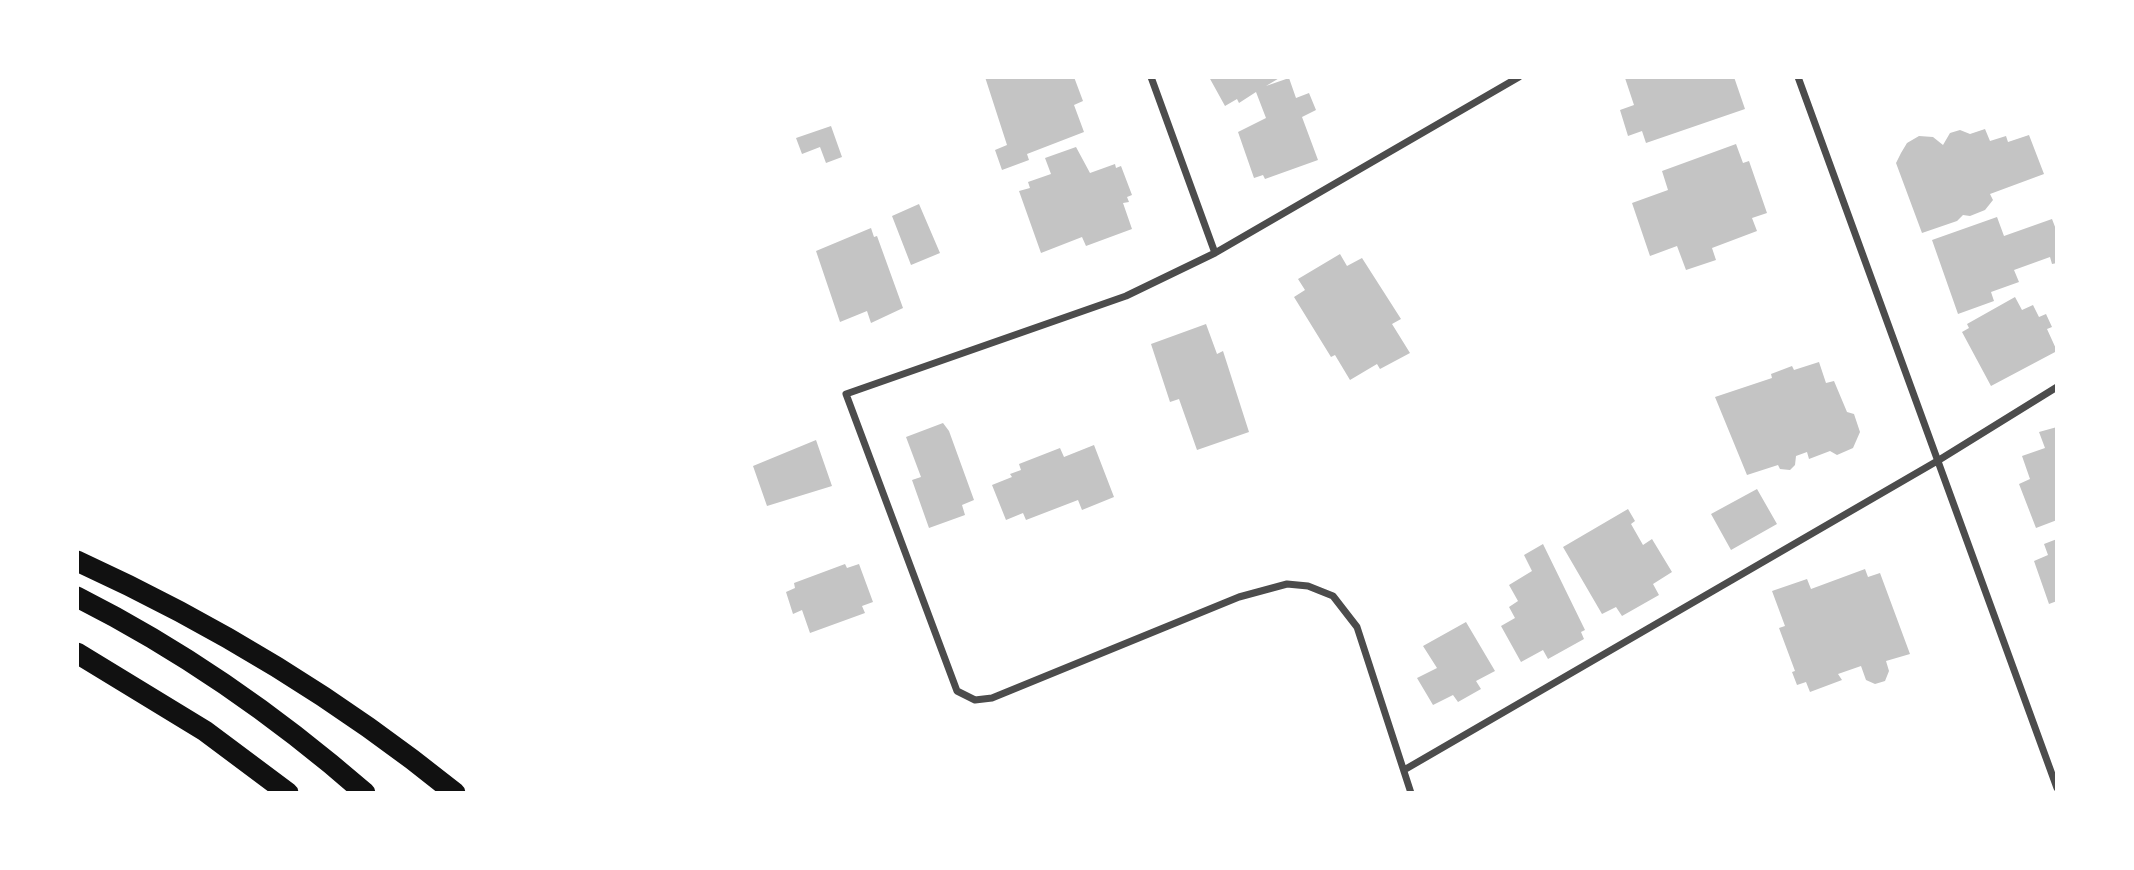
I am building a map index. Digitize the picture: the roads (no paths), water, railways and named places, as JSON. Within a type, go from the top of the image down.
[{"type":"highway","points":[[77,561],[176,610],[306,682],[455,793]]},
{"type":"highway","points":[[77,597],[167,649],[268,716],[365,793]]},
{"type":"highway","points":[[77,653],[205,731],[288,793]]},
{"type":"street","points":[[1151,77],[1216,253]]},
{"type":"street","points":[[1411,793],[1357,627],[1333,596],[1308,586],[1287,584],[1238,597],[992,698],[975,700],[957,691],[846,394],[1126,296],[1216,253],[1519,77]]},
{"type":"street","points":[[1798,77],[2057,788]]},
{"type":"street","points":[[1405,770],[1939,460],[2057,387]]}]
